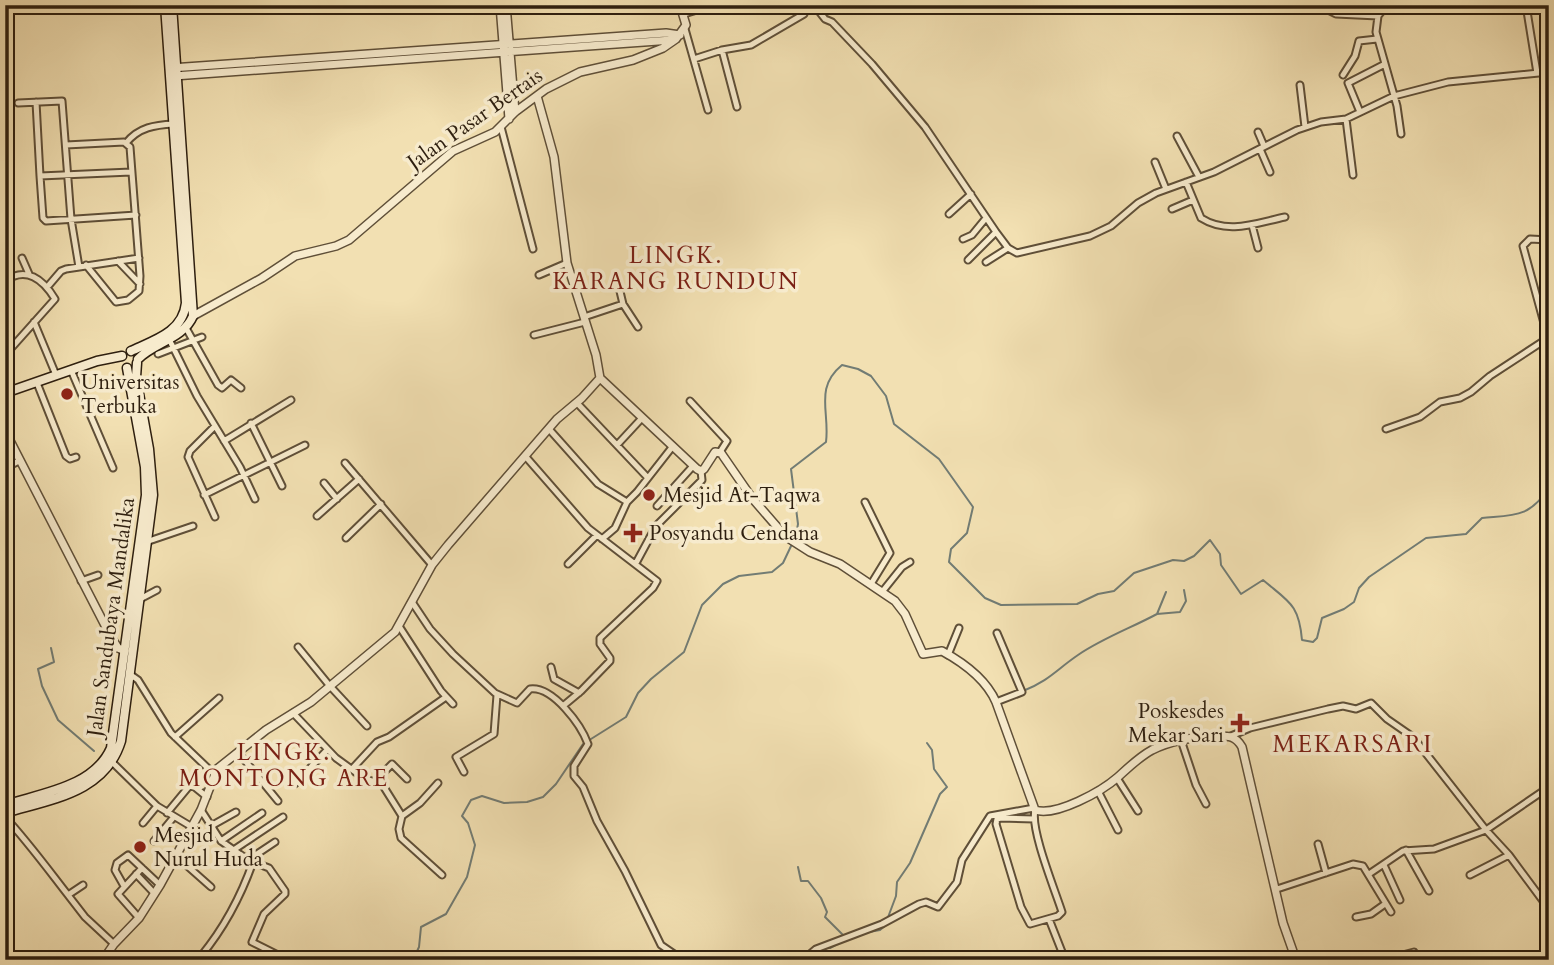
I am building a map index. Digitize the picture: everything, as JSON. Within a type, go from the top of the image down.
[{"type":"main road","points":[[127,368],[148,351],[173,346],[193,316],[165,5]]},
{"type":"main road","points":[[172,5],[174,124],[184,208]]},
{"type":"main road","points":[[5,393],[122,356],[171,331],[181,321],[186,303],[188,274]]},
{"type":"main road","points":[[5,815],[91,783],[112,762],[121,741],[131,675],[127,658],[140,599],[143,543],[153,495],[136,377],[138,361],[131,351]]},
{"type":"main road","name":"Jalan Sandubaya Mandalika","points":[[5,805],[75,783],[101,766],[113,739],[143,543],[146,478],[127,368],[122,363],[122,356]]},
{"type":"street","points":[[500,5],[515,112]]},
{"type":"street","points":[[506,5],[509,118]]},
{"type":"street","points":[[680,5],[686,23],[680,34]]},
{"type":"street","points":[[684,14],[713,5]]},
{"type":"street","points":[[814,5],[872,64],[925,127],[996,232],[1008,248],[1015,252],[1090,236],[1111,226],[1147,197],[1199,177],[1305,127],[1346,119],[1394,96],[1448,82],[1549,72]]},
{"type":"street","points":[[1318,5],[1336,14],[1378,16]]},
{"type":"street","points":[[1387,5],[1378,16],[1377,39],[1400,116],[1401,134]]},
{"type":"street","points":[[1527,5],[1537,73]]},
{"type":"street","points":[[694,59],[751,45],[804,14]]},
{"type":"street","points":[[173,72],[565,45],[666,33],[680,34]]},
{"type":"street","points":[[680,34],[694,59],[708,110]]},
{"type":"street","name":"Jalan Pasar Bertais","points":[[193,316],[262,278],[295,256],[349,240],[456,149],[470,145],[501,127],[515,112],[537,96],[574,74],[597,66],[633,60],[680,34]]},
{"type":"street","points":[[1343,75],[1355,56],[1359,41],[1377,39]]},
{"type":"street","points":[[722,50],[737,107]]},
{"type":"street","points":[[1360,112],[1349,83],[1385,64]]},
{"type":"street","points":[[1300,85],[1305,127]]},
{"type":"street","points":[[537,96],[554,157],[567,263],[596,355],[600,378],[701,471]]},
{"type":"street","points":[[36,102],[44,219],[48,221],[136,215]]},
{"type":"street","points":[[18,103],[62,102],[71,219],[79,267]]},
{"type":"street","points":[[1346,119],[1353,175]]},
{"type":"street","points":[[66,145],[126,142],[148,127],[174,124]]},
{"type":"street","points":[[501,127],[533,249]]},
{"type":"street","points":[[1258,132],[1270,172]]},
{"type":"street","points":[[1177,136],[1199,177]]},
{"type":"street","points":[[86,265],[116,302],[124,302],[135,295],[140,284],[139,258],[130,147],[126,142]]},
{"type":"street","points":[[1154,162],[1166,189]]},
{"type":"street","points":[[40,176],[131,172]]},
{"type":"street","points":[[1186,182],[1200,218],[1224,228],[1285,218]]},
{"type":"street","points":[[949,214],[971,194]]},
{"type":"street","points":[[1172,209],[1193,200]]},
{"type":"street","points":[[962,239],[972,235],[986,218]]},
{"type":"street","points":[[1252,225],[1258,248]]},
{"type":"street","points":[[968,260],[996,232]]},
{"type":"street","points":[[1386,429],[1420,417],[1440,402],[1460,398],[1471,392],[1490,376],[1548,338],[1523,246],[1530,239],[1549,240]]},
{"type":"street","points":[[986,262],[1008,248]]},
{"type":"street","points":[[22,258],[29,274]]},
{"type":"street","points":[[49,285],[61,271],[139,258]]},
{"type":"street","points":[[118,261],[140,284]]},
{"type":"street","points":[[539,275],[567,263]]},
{"type":"street","points":[[5,281],[19,274],[29,274],[43,283],[55,300],[5,355]]},
{"type":"street","points":[[618,283],[623,304],[638,327]]},
{"type":"street","points":[[534,335],[584,320],[623,304]]},
{"type":"street","points":[[34,322],[56,375]]},
{"type":"street","points":[[186,328],[220,388],[231,380],[241,388]]},
{"type":"street","points":[[158,354],[173,346],[195,343],[202,337]]},
{"type":"street","points":[[173,346],[197,396],[255,499]]},
{"type":"street","points":[[71,370],[113,468]]},
{"type":"street","points":[[103,960],[139,918],[160,885],[223,763],[266,730],[311,702],[399,626],[432,565],[464,525],[557,419],[577,403],[600,378]]},
{"type":"street","points":[[37,383],[66,456],[71,459],[76,457]]},
{"type":"street","points":[[224,440],[291,400]]},
{"type":"street","points":[[635,564],[656,526],[702,479],[701,471],[713,453],[720,452],[727,441],[690,401]]},
{"type":"street","points":[[577,403],[648,478]]},
{"type":"street","points":[[617,445],[642,418]]},
{"type":"street","points":[[250,423],[282,486]]},
{"type":"street","points":[[215,426],[188,455],[215,517]]},
{"type":"street","points":[[550,429],[598,484],[627,502]]},
{"type":"street","points":[[5,431],[81,582],[113,641],[127,658]]},
{"type":"street","points":[[204,495],[305,445]]},
{"type":"street","points":[[568,564],[599,537],[615,528],[627,502],[673,446]]},
{"type":"street","points":[[720,452],[752,498],[785,536],[796,545],[840,564],[883,592],[895,601],[905,614],[921,653],[926,655],[942,652],[948,655],[990,689],[1034,809],[1034,818],[1062,912],[1049,919],[1028,923],[996,824],[997,820],[1002,818],[1034,818]]},
{"type":"street","points":[[526,457],[588,528],[656,579],[657,583],[600,638],[600,644],[610,660],[563,706]]},
{"type":"street","points":[[5,468],[19,461]]},
{"type":"street","points":[[345,463],[432,565]]},
{"type":"street","points":[[656,506],[693,466]]},
{"type":"street","points":[[317,516],[359,479]]},
{"type":"street","points":[[324,483],[337,499]]},
{"type":"street","points":[[865,502],[890,554],[871,584]]},
{"type":"street","points":[[346,538],[380,504]]},
{"type":"street","points":[[143,543],[193,526]]},
{"type":"street","points":[[883,592],[902,567],[910,562]]},
{"type":"street","points":[[81,582],[98,575]]},
{"type":"street","points":[[140,599],[157,590]]},
{"type":"street","points":[[412,602],[434,635],[497,695],[517,703],[528,690],[534,688],[563,706],[586,739],[574,766],[574,776],[583,787],[597,821],[661,944],[683,960]]},
{"type":"street","points":[[399,626],[453,704]]},
{"type":"street","points":[[948,655],[959,628]]},
{"type":"street","points":[[996,702],[1022,690],[997,633]]},
{"type":"street","points":[[298,647],[367,726]]},
{"type":"street","points":[[551,667],[554,679],[579,693]]},
{"type":"street","points":[[131,675],[138,680],[175,737],[215,775]]},
{"type":"street","points":[[464,772],[456,757],[494,734],[497,695]]},
{"type":"street","points":[[352,769],[375,744],[446,697]]},
{"type":"street","points":[[175,737],[219,698]]},
{"type":"street","points":[[803,960],[819,948],[882,924],[919,904],[926,902],[938,906],[957,881],[962,860],[990,816],[1034,809],[1055,810],[1098,791],[1141,757],[1165,744],[1195,737],[1231,736],[1328,709],[1343,706],[1353,709],[1372,704],[1387,719],[1413,737],[1509,855],[1549,909]]},
{"type":"street","points":[[293,713],[335,758],[365,779],[384,787],[402,816]]},
{"type":"street","points":[[1231,736],[1242,747],[1283,923],[1296,960]]},
{"type":"street","points":[[1181,740],[1196,785],[1206,804]]},
{"type":"street","points":[[295,784],[327,750]]},
{"type":"street","points":[[237,752],[278,801]]},
{"type":"street","points":[[375,781],[392,764],[395,756]]},
{"type":"street","points":[[112,762],[157,806],[192,827]]},
{"type":"street","points":[[392,764],[407,779]]},
{"type":"street","points":[[1117,778],[1138,810]]},
{"type":"street","points":[[438,783],[420,803],[402,816],[399,829],[401,838],[442,875]]},
{"type":"street","points":[[167,813],[191,784],[207,797]]},
{"type":"street","points":[[1369,874],[1406,850],[1434,849],[1486,830],[1549,787]]},
{"type":"street","points":[[1098,791],[1118,830]]},
{"type":"street","points":[[143,823],[157,806]]},
{"type":"street","points":[[201,810],[221,841],[232,851],[269,868],[285,893],[264,914],[252,942],[288,960]]},
{"type":"street","points":[[211,826],[236,812]]},
{"type":"street","points":[[221,841],[262,813]]},
{"type":"street","points":[[5,815],[33,847],[39,860],[85,917],[114,944]]},
{"type":"street","points":[[232,851],[283,817]]},
{"type":"street","points":[[154,841],[173,818]]},
{"type":"street","points":[[201,956],[224,926],[244,886],[251,861],[275,842]]},
{"type":"street","points":[[1318,844],[1326,873]]},
{"type":"street","points":[[1406,850],[1429,891]]},
{"type":"street","points":[[124,886],[115,872],[118,861],[129,855],[160,885]]},
{"type":"street","points":[[1470,875],[1509,855]]},
{"type":"street","points":[[176,856],[211,887]]},
{"type":"street","points":[[1277,889],[1353,864],[1363,866],[1391,912]]},
{"type":"street","points":[[1384,865],[1400,900]]},
{"type":"street","points":[[139,918],[118,896],[142,868]]},
{"type":"street","points":[[136,874],[154,893]]},
{"type":"street","points":[[68,895],[83,885]]},
{"type":"street","points":[[1356,917],[1371,914],[1385,904]]},
{"type":"street","points":[[1049,919],[1062,952]]},
{"type":"street","points":[[1383,960],[1414,952]]},
{"type":"waterway","points":[[795,540],[798,524],[791,469],[826,442],[826,392],[833,374],[842,365],[871,376],[886,396],[894,424],[939,459],[973,507],[967,533],[951,549],[949,562],[985,598],[1001,605],[1077,604],[1098,594],[1114,591],[1134,573],[1173,560],[1184,561],[1194,556],[1210,540],[1220,554],[1221,565],[1241,594],[1263,580],[1286,599],[1295,611],[1302,640],[1313,642],[1317,638],[1322,618],[1354,602],[1359,588],[1369,577],[1426,538],[1466,534],[1482,518],[1520,513],[1535,505],[1549,488]]},
{"type":"waterway","points":[[413,960],[419,947],[421,927],[446,914],[467,877],[475,845],[468,823],[462,816],[471,800],[482,796],[504,803],[527,802],[543,797],[556,784],[583,744],[626,717],[638,693],[684,652],[702,605],[723,584],[739,576],[772,572],[783,563],[792,544]]},
{"type":"waterway","points":[[1157,614],[1180,612],[1186,601],[1184,590]]},
{"type":"waterway","points":[[1023,691],[1046,679],[1070,660],[1107,638],[1157,614],[1166,592]]},
{"type":"waterway","points":[[51,648],[54,662],[38,669],[42,686],[58,720],[94,751]]},
{"type":"waterway","points":[[887,920],[896,896],[897,882],[910,863],[940,794],[947,787],[934,769],[932,750],[927,743]]},
{"type":"waterway","points":[[798,867],[801,881],[808,881],[821,898],[827,912],[825,917],[844,936]]},
{"type":"waterway","points":[[869,932],[880,930],[886,925]]},
{"type":"waterway","points":[[846,940],[863,934]]},
{"type":"waterway","points":[[830,948],[841,942]]},
{"type":"place","name":"Universitas Terbuka","points":[[67,394]]},
{"type":"place","name":"Mesjid At-Taqwa","points":[[649,495]]},
{"type":"place","name":"Posyandu Cendana","points":[[633,533]]},
{"type":"place","name":"Poskesdes Mekar Sari","points":[[1240,723]]},
{"type":"place","name":"Mesjid Nurul Huda","points":[[140,847]]},
{"type":"district","name":"LINGK. KARANG RUNDUN","points":[[676,268]]},
{"type":"district","name":"MEKARSARI","points":[[1353,744]]},
{"type":"district","name":"LINGK. MONTONG ARE","points":[[284,765]]}]
